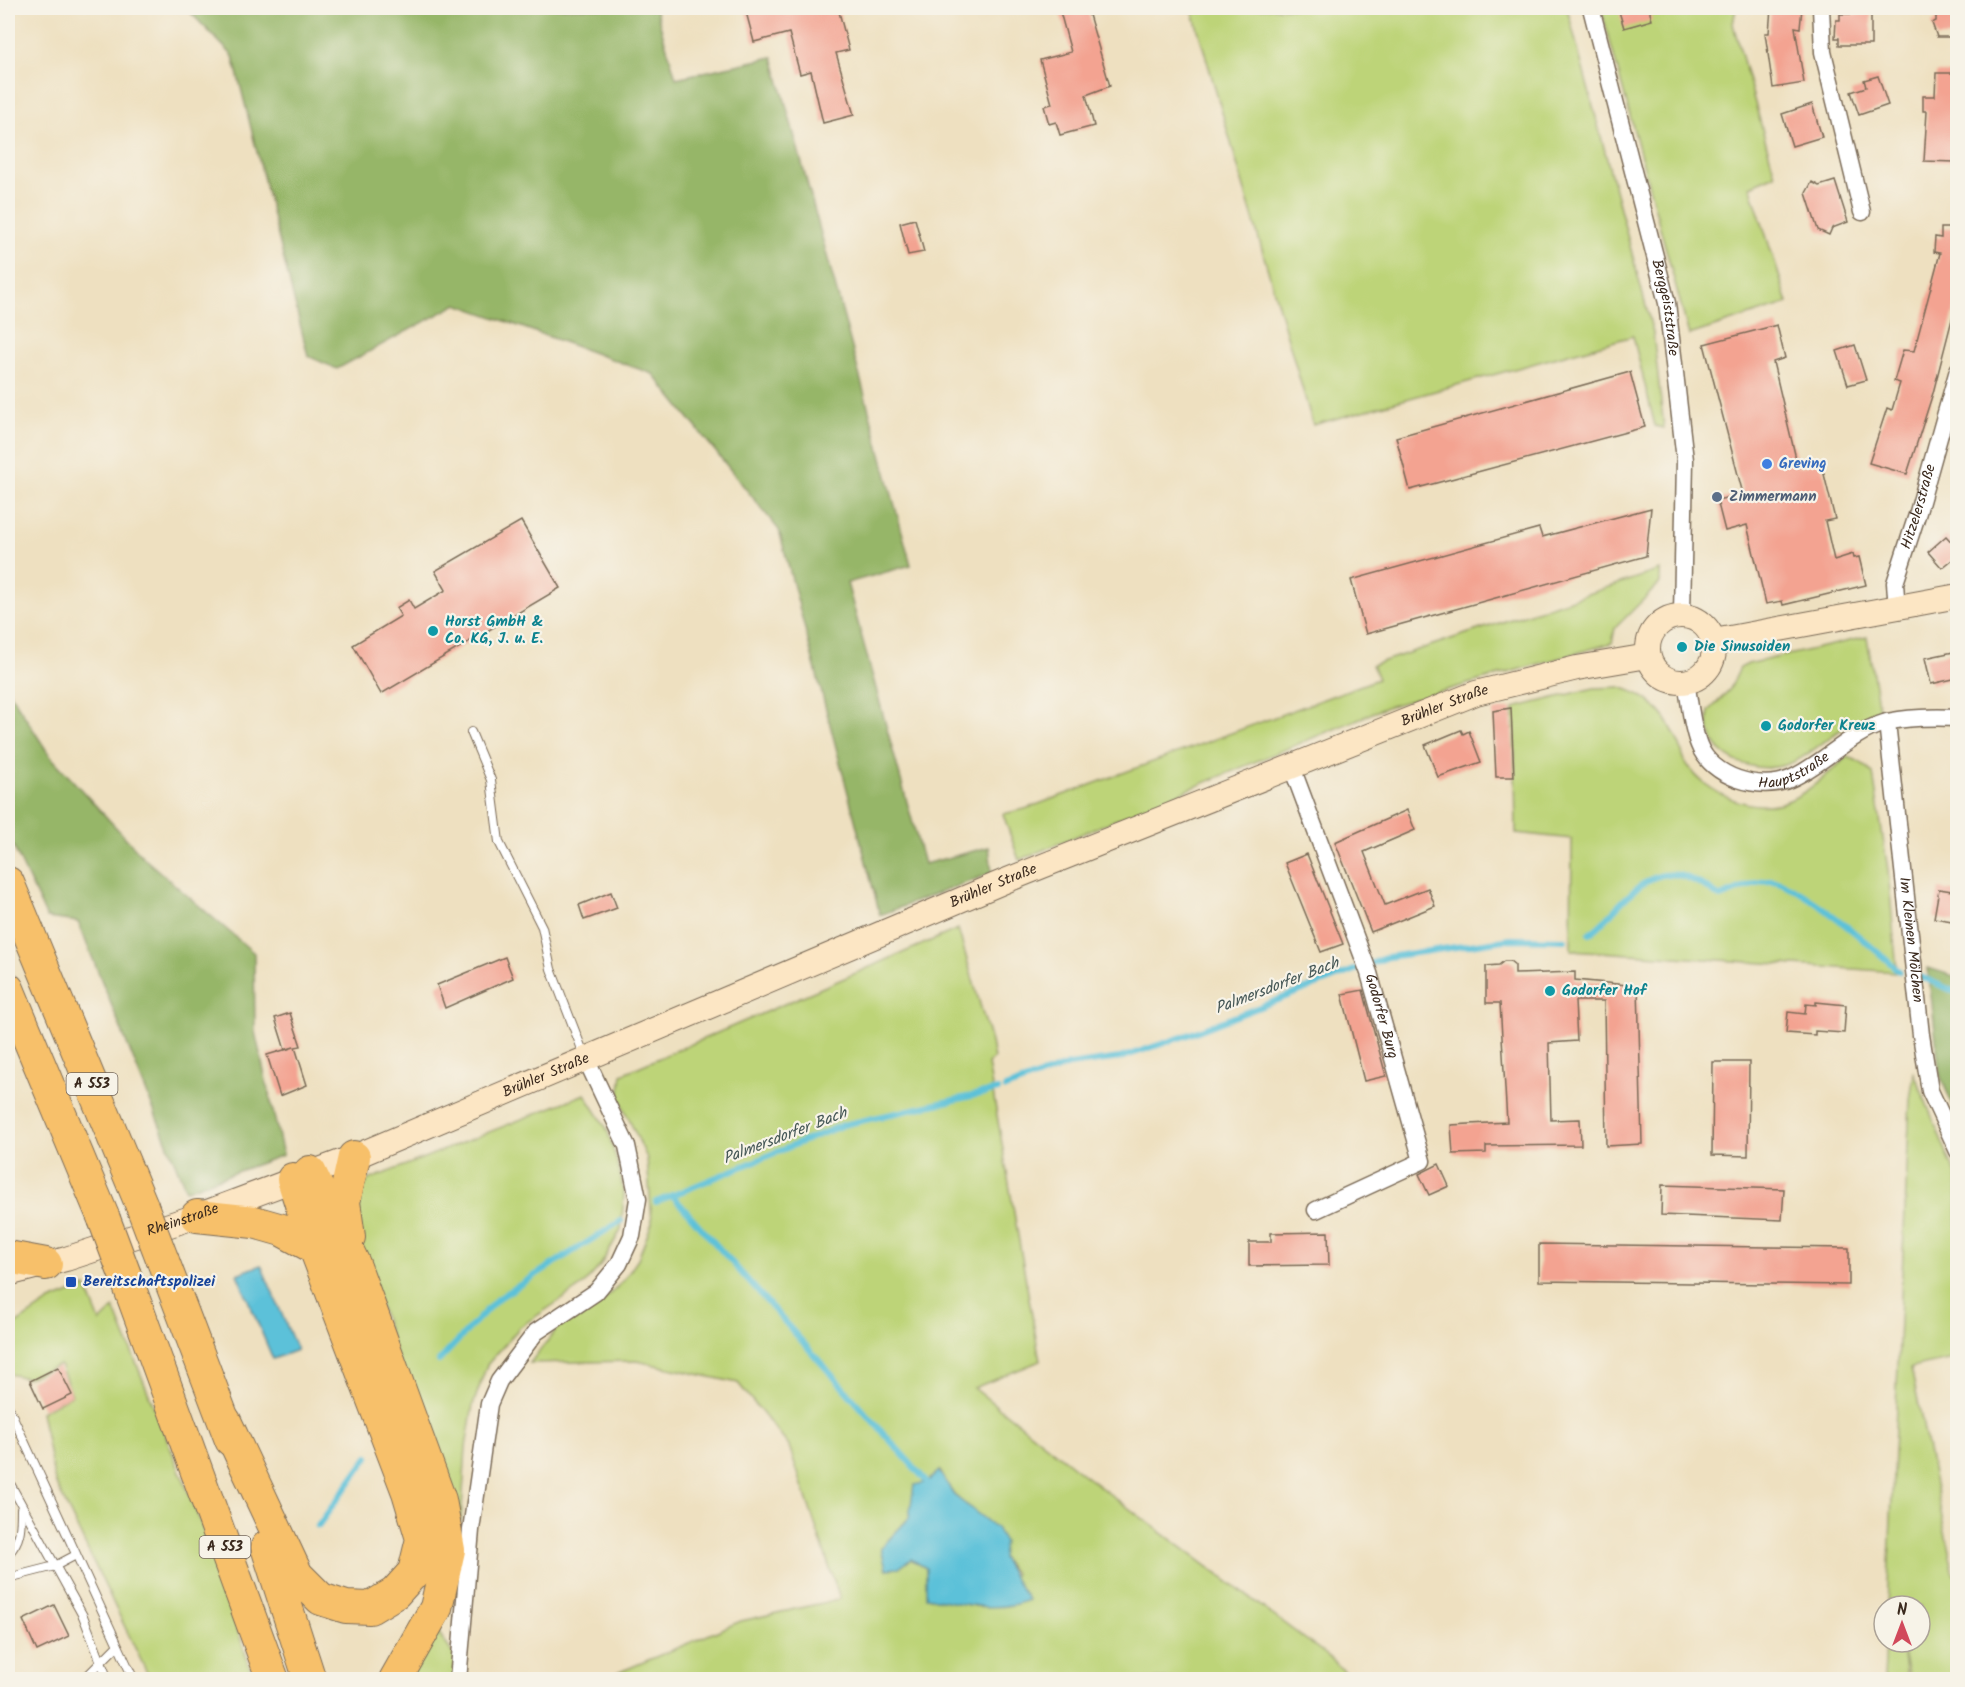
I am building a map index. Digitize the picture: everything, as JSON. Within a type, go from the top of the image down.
[{"type":"highway","name":"A 553","points":[[8,883],[142,1206],[225,1422],[310,1680]]},
{"type":"highway","name":"A 553","points":[[8,989],[104,1219],[273,1680]]},
{"type":"highway","points":[[8,997],[24,1028]]},
{"type":"highway","points":[[354,1157],[344,1202],[354,1264]]},
{"type":"highway","points":[[225,1422],[297,1575],[321,1599],[346,1607],[370,1608],[395,1593],[414,1572],[422,1539],[408,1492],[315,1248],[302,1175]]},
{"type":"highway","points":[[302,1175],[354,1264],[440,1500],[449,1550],[436,1608],[395,1680]]},
{"type":"highway","points":[[197,1216],[263,1224],[282,1230],[315,1248]]},
{"type":"highway","points":[[11,1271],[46,1264]]},
{"type":"main road","points":[[1714,641],[1958,596]]},
{"type":"main road","points":[[1682,615],[1704,624],[1714,641],[1711,664],[1696,678],[1686,682],[1677,682],[1658,674],[1648,656],[1649,636],[1654,627],[1672,616],[1682,615]]},
{"type":"main road","name":"Brühler Straße","points":[[354,1157],[1005,881],[1476,693],[1576,668],[1648,656]]},
{"type":"main road","name":"Rheinstraße","points":[[46,1264],[197,1216],[354,1157]]},
{"type":"street","name":"Berggeiststraße","points":[[1591,8],[1666,303],[1685,460],[1682,615]]},
{"type":"street","points":[[1821,8],[1822,52],[1862,212]]},
{"type":"street","name":"Hitzelerstraße","points":[[1897,609],[1895,583],[1918,512],[1958,370]]},
{"type":"street","name":"Hauptstraße","points":[[1686,682],[1699,746],[1714,765],[1744,781],[1767,784],[1789,779],[1852,737],[1887,722],[1958,718]]},
{"type":"street","name":"Im Kleinen Mölchen","points":[[1887,722],[1921,1035],[1930,1091],[1958,1151]]},
{"type":"street","name":"Godorfer Burg","points":[[1291,765],[1367,967],[1422,1161],[1316,1210]]},
{"type":"street","points":[[459,1680],[471,1530],[489,1404],[499,1381],[536,1332],[596,1292],[619,1264],[632,1236],[638,1199],[627,1146],[585,1058]]},
{"type":"lane","points":[[471,732],[491,780],[499,842],[542,927],[551,969],[585,1058]]},
{"type":"lane","points":[[8,1406],[134,1680]]},
{"type":"lane","points":[[8,1429],[16,1425]]},
{"type":"lane","points":[[8,1480],[21,1509],[82,1616],[108,1680]]},
{"type":"lane","points":[[8,1554],[16,1545],[21,1531],[21,1509]]},
{"type":"lane","points":[[8,1578],[55,1566],[76,1554]]},
{"type":"lane","points":[[83,1680],[117,1646]]},
{"type":"green space","points":[[186,8],[655,8],[676,78],[773,57],[911,565],[847,583],[924,864],[989,847],[992,873],[880,915],[779,530],[653,374],[457,304],[337,369],[308,356],[233,56]]},
{"type":"green space","points":[[1567,8],[1653,333],[1664,428],[1655,426],[1633,336],[1313,425],[1192,9]]},
{"type":"green space","points":[[1601,8],[1736,8],[1733,24],[1775,175],[1750,186],[1788,303],[1689,335]]},
{"type":"green space","points":[[1660,570],[1660,583],[1615,628],[1612,643],[1387,707],[1019,860],[1003,814],[1025,809],[1378,679],[1372,665]]},
{"type":"green space","points":[[1867,637],[1879,710],[1847,726],[1803,757],[1782,766],[1770,768],[1743,764],[1727,756],[1715,744],[1709,728],[1709,711],[1730,689],[1740,668],[1748,664]]},
{"type":"green space","points":[[1620,687],[1641,696],[1657,709],[1670,725],[1685,761],[1695,774],[1706,785],[1733,799],[1748,804],[1763,805],[1778,804],[1792,799],[1814,785],[1847,757],[1858,761],[1873,774],[1888,870],[1897,972],[1571,950],[1572,839],[1516,833],[1514,708],[1594,688]]},
{"type":"green space","points":[[8,690],[50,756],[146,860],[254,953],[255,1032],[283,1155],[186,1190],[78,922],[47,918],[8,835]]},
{"type":"green space","points":[[958,929],[991,1042],[994,1059],[988,1064],[1040,1361],[974,1388],[1084,1475],[1324,1653],[1353,1679],[591,1679],[608,1677],[741,1621],[840,1599],[789,1446],[738,1383],[637,1361],[530,1363],[559,1326],[604,1300],[623,1281],[637,1261],[652,1223],[647,1158],[619,1098],[622,1074]],"holes":[[[940,1471],[963,1503],[994,1528],[1002,1546],[1002,1558],[1015,1574],[980,1607],[927,1597],[926,1568],[911,1559],[899,1568],[881,1548],[909,1518],[927,1482]]]},
{"type":"green space","points":[[1928,968],[1957,977],[1957,1116],[1940,1075]]},
{"type":"green space","points":[[1914,1073],[1957,1178],[1957,1358],[1911,1368],[1954,1575],[1957,1574],[1957,1679],[1909,1679],[1903,1654],[1932,1654],[1932,1594],[1888,1594],[1910,1100]]},
{"type":"green space","points":[[585,1094],[607,1129],[619,1169],[624,1194],[621,1230],[600,1266],[583,1285],[520,1327],[487,1365],[473,1405],[466,1447],[461,1522],[398,1360],[349,1211],[368,1180]]},
{"type":"green space","points":[[86,1287],[100,1322],[114,1308],[206,1536],[254,1679],[150,1679],[55,1482],[41,1412],[72,1395],[60,1365],[27,1378],[9,1374],[8,1324],[17,1323],[50,1301]]},
{"type":"green space","points":[[434,1626],[470,1679],[406,1680]]},
{"type":"green space","points":[[1885,1654],[1903,1654],[1906,1679],[1884,1679]]},
{"type":"water","points":[[261,1265],[297,1350],[273,1359],[237,1274]]},
{"type":"water","points":[[939,1471],[955,1496],[996,1528],[1004,1542],[1002,1558],[1028,1600],[990,1607],[926,1597],[926,1568],[911,1559],[899,1568],[886,1569],[881,1548],[909,1518],[914,1485],[927,1482]]},
{"type":"building","points":[[745,8],[838,8],[849,50],[836,53],[854,115],[823,123],[811,71],[800,74],[789,33],[754,42]]},
{"type":"building","points":[[1059,8],[1087,8],[1110,86],[1086,95],[1094,126],[1060,135],[1056,122],[1049,124],[1044,106],[1052,104],[1040,60],[1071,52]]},
{"type":"building","points":[[1618,8],[1649,8],[1652,20],[1624,28]]},
{"type":"building","points":[[1771,8],[1802,8],[1800,28],[1795,27],[1804,83],[1773,88],[1765,33],[1769,33]]},
{"type":"building","points":[[1958,8],[1956,37],[1937,37],[1932,23],[1936,21],[1936,9]]},
{"type":"building","points":[[1840,14],[1871,14],[1871,45],[1839,45],[1839,38],[1835,38],[1836,20],[1840,20]]},
{"type":"building","points":[[1936,73],[1958,73],[1956,162],[1924,161],[1927,111],[1923,111],[1923,96],[1935,96]]},
{"type":"building","points":[[1878,76],[1888,105],[1859,115],[1851,92],[1866,87],[1864,80]]},
{"type":"building","points":[[1812,104],[1822,137],[1792,146],[1782,114]]},
{"type":"building","points":[[1835,181],[1848,222],[1832,228],[1829,235],[1818,230],[1806,193],[1812,182],[1819,186]]},
{"type":"building","points":[[915,219],[924,252],[908,255],[900,223]]},
{"type":"building","points":[[1941,228],[1958,228],[1958,296],[1933,393],[1907,474],[1869,463],[1887,408],[1892,410],[1900,383],[1894,381],[1903,350],[1914,351],[1940,253],[1934,252],[1935,237],[1941,238]]},
{"type":"building","name":"Greving","points":[[1777,325],[1785,358],[1773,362],[1798,467],[1821,462],[1835,519],[1825,521],[1834,560],[1853,554],[1854,558],[1859,557],[1866,585],[1783,605],[1782,601],[1766,604],[1747,525],[1725,531],[1717,500],[1743,494],[1704,344]]},
{"type":"building","points":[[1855,345],[1866,380],[1848,385],[1837,351]]},
{"type":"building","points":[[1630,372],[1645,427],[1410,490],[1396,437]]},
{"type":"building","points":[[1651,508],[1646,556],[1366,634],[1351,580],[1539,528],[1542,537]]},
{"type":"building","name":"Horst GmbH & Co. KG, J. u. E.","points":[[521,521],[560,588],[381,694],[353,645],[401,616],[396,608],[409,600],[414,609],[446,590],[435,571]]},
{"type":"building","points":[[1946,536],[1958,549],[1958,555],[1942,568],[1928,552]]},
{"type":"building","points":[[1958,651],[1958,678],[1931,684],[1925,658]]},
{"type":"building","points":[[1511,708],[1514,777],[1496,777],[1493,711]]},
{"type":"building","points":[[1461,730],[1463,734],[1469,731],[1481,762],[1438,777],[1425,745]]},
{"type":"building","points":[[1407,810],[1415,830],[1364,852],[1385,905],[1428,888],[1435,906],[1371,932],[1335,842]]},
{"type":"building","points":[[1307,854],[1343,944],[1321,952],[1285,863]]},
{"type":"building","points":[[1939,889],[1958,892],[1958,922],[1934,918]]},
{"type":"building","points":[[611,892],[617,908],[584,920],[579,905]]},
{"type":"building","points":[[505,957],[513,978],[445,1008],[437,985]]},
{"type":"building","points":[[1504,961],[1510,961],[1515,965],[1515,974],[1575,972],[1575,980],[1638,986],[1642,1144],[1606,1146],[1604,1001],[1575,1001],[1577,1041],[1549,1043],[1551,1120],[1580,1119],[1581,1145],[1486,1146],[1486,1153],[1453,1154],[1451,1125],[1507,1122],[1500,1003],[1486,1003],[1486,966],[1499,965]]},
{"type":"building","points":[[1363,990],[1386,1076],[1364,1081],[1342,994]]},
{"type":"building","points":[[1816,1002],[1846,1005],[1844,1033],[1815,1031],[1815,1035],[1786,1033],[1788,1012],[1805,1014],[1806,1004],[1816,1005]]},
{"type":"building","points":[[290,1013],[301,1046],[295,1047],[307,1085],[280,1096],[267,1055],[285,1050],[275,1018]]},
{"type":"building","points":[[1713,1062],[1749,1062],[1748,1156],[1712,1155]]},
{"type":"building","points":[[1439,1164],[1449,1186],[1429,1195],[1419,1174]]},
{"type":"building","points":[[1662,1185],[1784,1189],[1782,1220],[1661,1215]]},
{"type":"building","points":[[1328,1232],[1329,1265],[1249,1266],[1249,1242],[1271,1242],[1271,1233]]},
{"type":"building","points":[[1539,1244],[1849,1248],[1849,1285],[1539,1281]]},
{"type":"building","points":[[58,1367],[72,1395],[43,1409],[30,1381]]},
{"type":"building","points":[[54,1605],[69,1636],[37,1651],[23,1620]]},
{"type":"waterway","name":"Palmersdorfer Bach","points":[[1589,934],[1602,924],[1632,892],[1656,877],[1668,874],[1679,875],[1720,897],[1752,884],[1772,881],[1784,884],[1818,905],[1899,971]]},
{"type":"waterway","name":"Palmersdorfer Bach","points":[[1005,1088],[1069,1065],[1120,1058],[1185,1036],[1388,957],[1511,939],[1565,940]]},
{"type":"waterway","name":"Palmersdorfer Bach","points":[[1921,977],[1958,993]]},
{"type":"waterway","name":"Palmersdorfer Bach","points":[[656,1202],[843,1125],[998,1090]]},
{"type":"waterway","points":[[672,1195],[927,1482]]},
{"type":"waterway","name":"Palmersdorfer Bach","points":[[439,1361],[496,1300],[621,1221]]},
{"type":"waterway","name":"Palmersdorfer Bach","points":[[318,1526],[368,1457]]},
{"type":"place","name":"Greving","points":[[1767,464]]},
{"type":"place","name":"Zimmermann","points":[[1717,497]]},
{"type":"place","name":"Horst GmbH & Co. KG, J. u. E.","points":[[433,631]]},
{"type":"place","name":"Die Sinusoiden","points":[[1682,647]]},
{"type":"place","name":"Godorfer Kreuz","points":[[1766,726]]},
{"type":"place","name":"Godorfer Hof","points":[[1550,991]]},
{"type":"place","name":"Bereitschaftspolizei","points":[[71,1282]]}]
